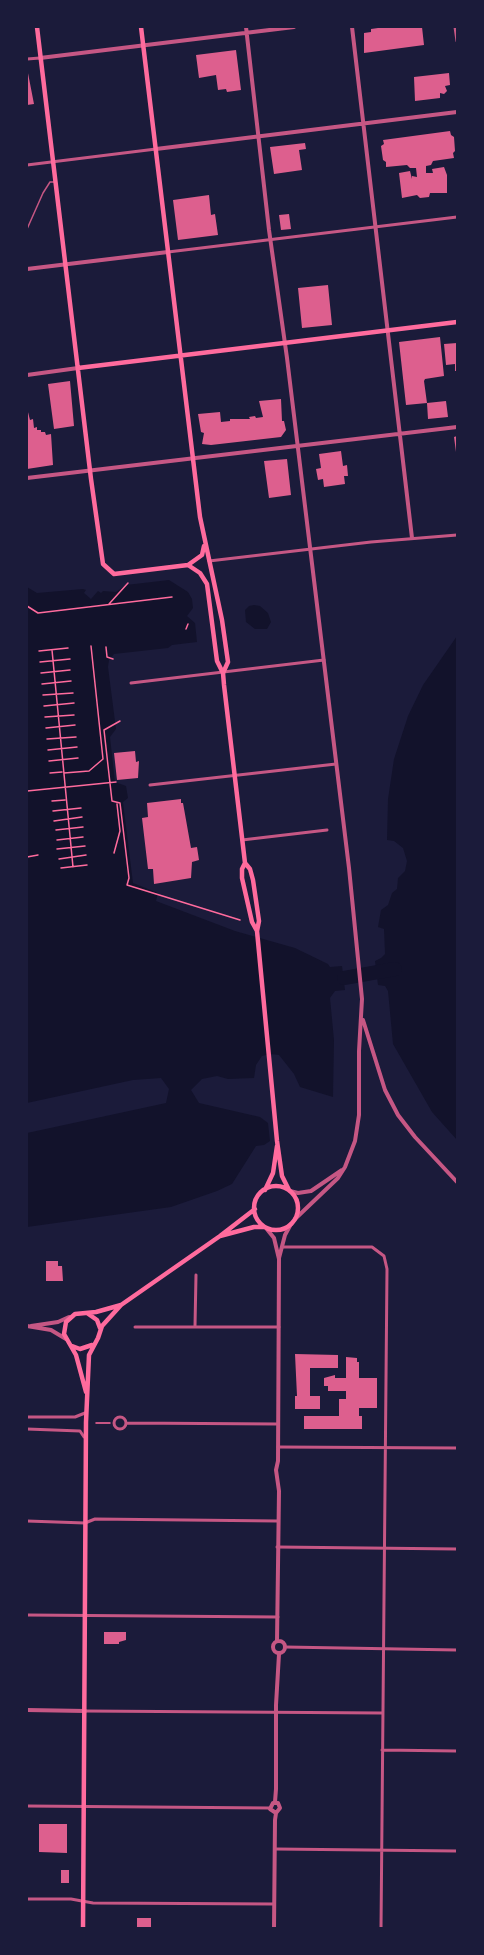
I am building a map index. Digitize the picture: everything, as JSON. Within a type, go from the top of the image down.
[{"type":"main road","points":[[37,27],[100,554],[106,569],[114,574],[120,574],[188,565],[202,555],[205,544]]},
{"type":"main road","points":[[141,27],[193,458],[205,544],[222,620],[228,662],[223,673]]},
{"type":"main road","points":[[78,368],[457,322]]},
{"type":"main road","points":[[188,565],[203,576],[207,584],[217,661],[223,673],[245,862],[253,880],[259,921],[256,931]]},
{"type":"main road","points":[[220,1236],[254,1227],[279,1230],[291,1224],[298,1207],[297,1200],[284,1182],[256,931],[242,878],[245,862]]},
{"type":"main road","points":[[266,1227],[256,1216],[255,1209],[256,1202],[271,1179],[278,1140]]},
{"type":"main road","points":[[265,1190],[277,1186],[290,1191]]},
{"type":"main road","points":[[83,1928],[85,1522],[89,1355],[104,1323],[121,1305],[255,1209]]},
{"type":"main road","points":[[87,1393],[76,1355],[68,1342],[64,1328],[69,1317],[81,1312],[87,1313],[121,1305]]},
{"type":"main road","points":[[87,1313],[97,1320],[100,1332]]},
{"type":"main road","points":[[68,1342],[80,1349],[96,1342]]},
{"type":"street","points":[[27,59],[246,30],[294,27]]},
{"type":"street","points":[[352,27],[412,538]]},
{"type":"street","points":[[455,27],[457,40]]},
{"type":"street","points":[[246,30],[270,240],[324,660],[362,991],[357,1129],[351,1154],[333,1184],[295,1219]]},
{"type":"street","points":[[27,165],[457,112]]},
{"type":"street","points":[[27,269],[457,217]]},
{"type":"street","points":[[27,375],[78,368]]},
{"type":"street","points":[[27,478],[457,427]]},
{"type":"street","points":[[209,561],[457,535]]},
{"type":"street","points":[[131,683],[324,660]]},
{"type":"street","points":[[150,785],[336,764]]},
{"type":"street","points":[[242,840],[327,830]]},
{"type":"street","points":[[362,1016],[385,1090],[398,1115],[457,1182]]},
{"type":"street","points":[[290,1191],[298,1193],[311,1191],[345,1167]]},
{"type":"street","points":[[279,1259],[291,1224]]},
{"type":"street","points":[[266,1227],[274,1238],[279,1259],[276,1470],[279,1491],[278,1617],[277,1641],[273,1644],[273,1648],[279,1654]]},
{"type":"street","points":[[282,1247],[372,1247],[384,1256],[387,1269],[381,1928]]},
{"type":"street","points":[[195,1326],[196,1275]]},
{"type":"street","points":[[28,1326],[58,1322],[69,1317]]},
{"type":"street","points":[[28,1326],[51,1330],[68,1342]]},
{"type":"street","points":[[135,1327],[279,1328]]},
{"type":"street","points":[[27,1417],[75,1418],[87,1411]]},
{"type":"street","points":[[122,1417],[126,1423],[120,1429],[114,1421],[122,1417]]},
{"type":"street","points":[[126,1423],[278,1424]]},
{"type":"street","points":[[27,1429],[80,1431],[86,1446]]},
{"type":"street","points":[[278,1447],[457,1448]]},
{"type":"street","points":[[27,1521],[85,1522],[95,1519],[277,1521]]},
{"type":"street","points":[[277,1547],[457,1549]]},
{"type":"street","points":[[27,1615],[278,1617]]},
{"type":"street","points":[[277,1641],[283,1642],[285,1647],[284,1652],[279,1654]]},
{"type":"street","points":[[285,1647],[457,1650]]},
{"type":"street","points":[[270,1808],[274,1802],[276,1789],[279,1654]]},
{"type":"street","points":[[27,1710],[382,1713]]},
{"type":"street","points":[[382,1750],[457,1750]]},
{"type":"street","points":[[274,1802],[280,1806],[276,1813],[274,1928]]},
{"type":"street","points":[[27,1806],[270,1808]]},
{"type":"street","points":[[270,1808],[276,1813]]},
{"type":"street","points":[[276,1849],[457,1851]]},
{"type":"street","points":[[27,1899],[274,1904]]},
{"type":"lane","points":[[27,229],[50,182],[55,182]]},
{"type":"path","points":[[108,605],[128,583]]},
{"type":"path","points":[[28,607],[38,613],[172,597]]},
{"type":"path","points":[[186,629],[188,624]]},
{"type":"path","points":[[50,772],[88,771],[103,759],[91,646]]},
{"type":"path","points":[[106,647],[107,657],[113,659]]},
{"type":"path","points":[[39,651],[68,648]]},
{"type":"path","points":[[52,650],[73,867]]},
{"type":"path","points":[[40,662],[70,659]]},
{"type":"path","points":[[41,673],[70,670]]},
{"type":"path","points":[[42,684],[71,681]]},
{"type":"path","points":[[43,695],[73,693]]},
{"type":"path","points":[[44,706],[74,703]]},
{"type":"path","points":[[45,717],[74,715]]},
{"type":"path","points":[[120,721],[104,730],[112,801],[120,803],[129,878],[127,885],[240,920]]},
{"type":"path","points":[[46,728],[75,725]]},
{"type":"path","points":[[46,739],[76,736]]},
{"type":"path","points":[[48,750],[77,747]]},
{"type":"path","points":[[49,761],[78,758]]},
{"type":"path","points":[[27,791],[116,782]]},
{"type":"path","points":[[52,801],[65,800]]},
{"type":"path","points":[[114,853],[120,831],[117,802]]},
{"type":"path","points":[[53,811],[81,808]]},
{"type":"path","points":[[54,820],[82,818]]},
{"type":"path","points":[[56,830],[83,827]]},
{"type":"path","points":[[57,840],[83,837]]},
{"type":"path","points":[[57,849],[85,846]]},
{"type":"path","points":[[27,856],[38,855]]},
{"type":"path","points":[[59,859],[86,855]]},
{"type":"path","points":[[60,868],[87,866]]},
{"type":"path","points":[[96,1423],[110,1423]]},
{"type":"shaded area","points":[[169,580],[188,592],[192,599],[193,608],[187,616],[195,623],[197,642],[114,654],[109,660],[108,667],[116,729],[110,737],[115,782],[126,786],[128,798],[123,802],[133,883],[158,893],[156,901],[235,931],[295,948],[330,967],[342,966],[345,990],[335,991],[330,998],[334,1040],[333,1097],[300,1087],[294,1074],[279,1055],[262,1056],[256,1065],[254,1078],[228,1079],[217,1076],[202,1079],[191,1090],[199,1103],[260,1117],[268,1123],[270,1141],[256,1146],[232,1184],[171,1207],[27,1227],[27,1133],[166,1103],[169,1089],[161,1078],[133,1080],[27,1103],[27,587],[37,593],[83,589],[91,599],[98,591],[101,593],[103,591],[116,592],[126,585]]},
{"type":"shaded area","points":[[254,605],[260,606],[268,613],[271,622],[267,629],[255,629],[246,622],[245,610]]},
{"type":"shaded area","points":[[457,636],[457,1140],[432,1112],[393,1044],[388,991],[385,986],[378,985],[375,961],[385,954],[384,929],[378,927],[381,910],[388,905],[392,893],[397,889],[398,878],[405,871],[407,861],[403,848],[394,841],[387,840],[388,799],[394,759],[408,716],[423,685]]},
{"type":"building","points":[[422,27],[424,45],[364,53],[364,33],[371,32],[371,29]]},
{"type":"building","points":[[236,50],[241,90],[227,92],[226,89],[218,90],[216,75],[199,78],[196,55]]},
{"type":"building","points":[[27,68],[34,104],[27,105]]},
{"type":"building","points":[[449,73],[450,85],[445,86],[447,91],[444,94],[440,93],[440,98],[415,101],[414,77]]},
{"type":"building","points":[[450,131],[454,137],[454,158],[433,161],[431,165],[426,166],[426,173],[433,173],[432,169],[444,167],[447,175],[447,193],[430,193],[429,197],[420,198],[417,195],[402,198],[399,173],[410,171],[412,179],[412,176],[417,177],[416,168],[410,168],[407,165],[386,167],[381,146],[384,144],[383,140]]},
{"type":"building","points":[[305,143],[306,149],[299,150],[302,170],[274,174],[270,147]]},
{"type":"building","points":[[209,195],[211,215],[215,214],[218,235],[178,240],[173,200]]},
{"type":"building","points":[[289,214],[291,229],[281,230],[279,215]]},
{"type":"building","points":[[328,285],[332,325],[302,328],[298,288]]},
{"type":"building","points":[[440,337],[444,376],[425,379],[427,403],[406,405],[399,342]]},
{"type":"building","points":[[457,343],[457,371],[455,371],[455,364],[446,365],[444,344]]},
{"type":"building","points":[[70,381],[74,426],[54,429],[48,384]]},
{"type":"building","points":[[281,399],[282,421],[284,421],[286,430],[281,437],[202,444],[204,433],[201,432],[198,414],[220,412],[221,422],[230,421],[230,419],[250,419],[249,417],[255,416],[256,418],[263,417],[259,401]]},
{"type":"building","points":[[446,401],[448,417],[428,419],[427,403]]},
{"type":"building","points":[[27,408],[30,420],[33,419],[34,428],[37,427],[37,430],[45,432],[46,435],[51,434],[53,465],[27,469]]},
{"type":"building","points":[[457,436],[457,452],[456,452],[454,437]]},
{"type":"building","points":[[341,451],[343,466],[347,465],[348,476],[344,476],[345,484],[324,487],[323,479],[318,480],[316,469],[321,468],[319,454]]},
{"type":"building","points":[[287,459],[291,495],[269,498],[264,461]]},
{"type":"building","points":[[135,751],[136,762],[139,761],[138,778],[117,780],[114,753]]},
{"type":"building","points":[[181,799],[191,848],[197,847],[199,860],[192,862],[191,878],[154,884],[153,869],[148,869],[142,818],[148,817],[147,803]]},
{"type":"building","points":[[46,1261],[58,1261],[58,1266],[62,1266],[63,1281],[46,1281]]},
{"type":"building","points":[[295,1354],[338,1355],[338,1368],[310,1368],[310,1396],[320,1396],[320,1409],[295,1409],[295,1396],[297,1396]]},
{"type":"building","points":[[346,1357],[357,1358],[359,1378],[377,1378],[377,1408],[359,1408],[359,1416],[362,1416],[362,1429],[304,1429],[304,1416],[339,1416],[339,1399],[346,1399],[346,1391],[328,1391],[328,1386],[324,1386],[324,1378],[335,1375],[335,1378],[346,1378]]},
{"type":"building","points":[[104,1632],[126,1632],[126,1640],[119,1644],[104,1644]]},
{"type":"building","points":[[39,1824],[67,1824],[67,1853],[39,1852]]},
{"type":"building","points":[[61,1870],[69,1870],[69,1883],[61,1883]]},
{"type":"building","points":[[137,1918],[151,1918],[151,1928],[137,1928]]},
{"type":"waterway","points":[[344,978],[395,969]]}]
